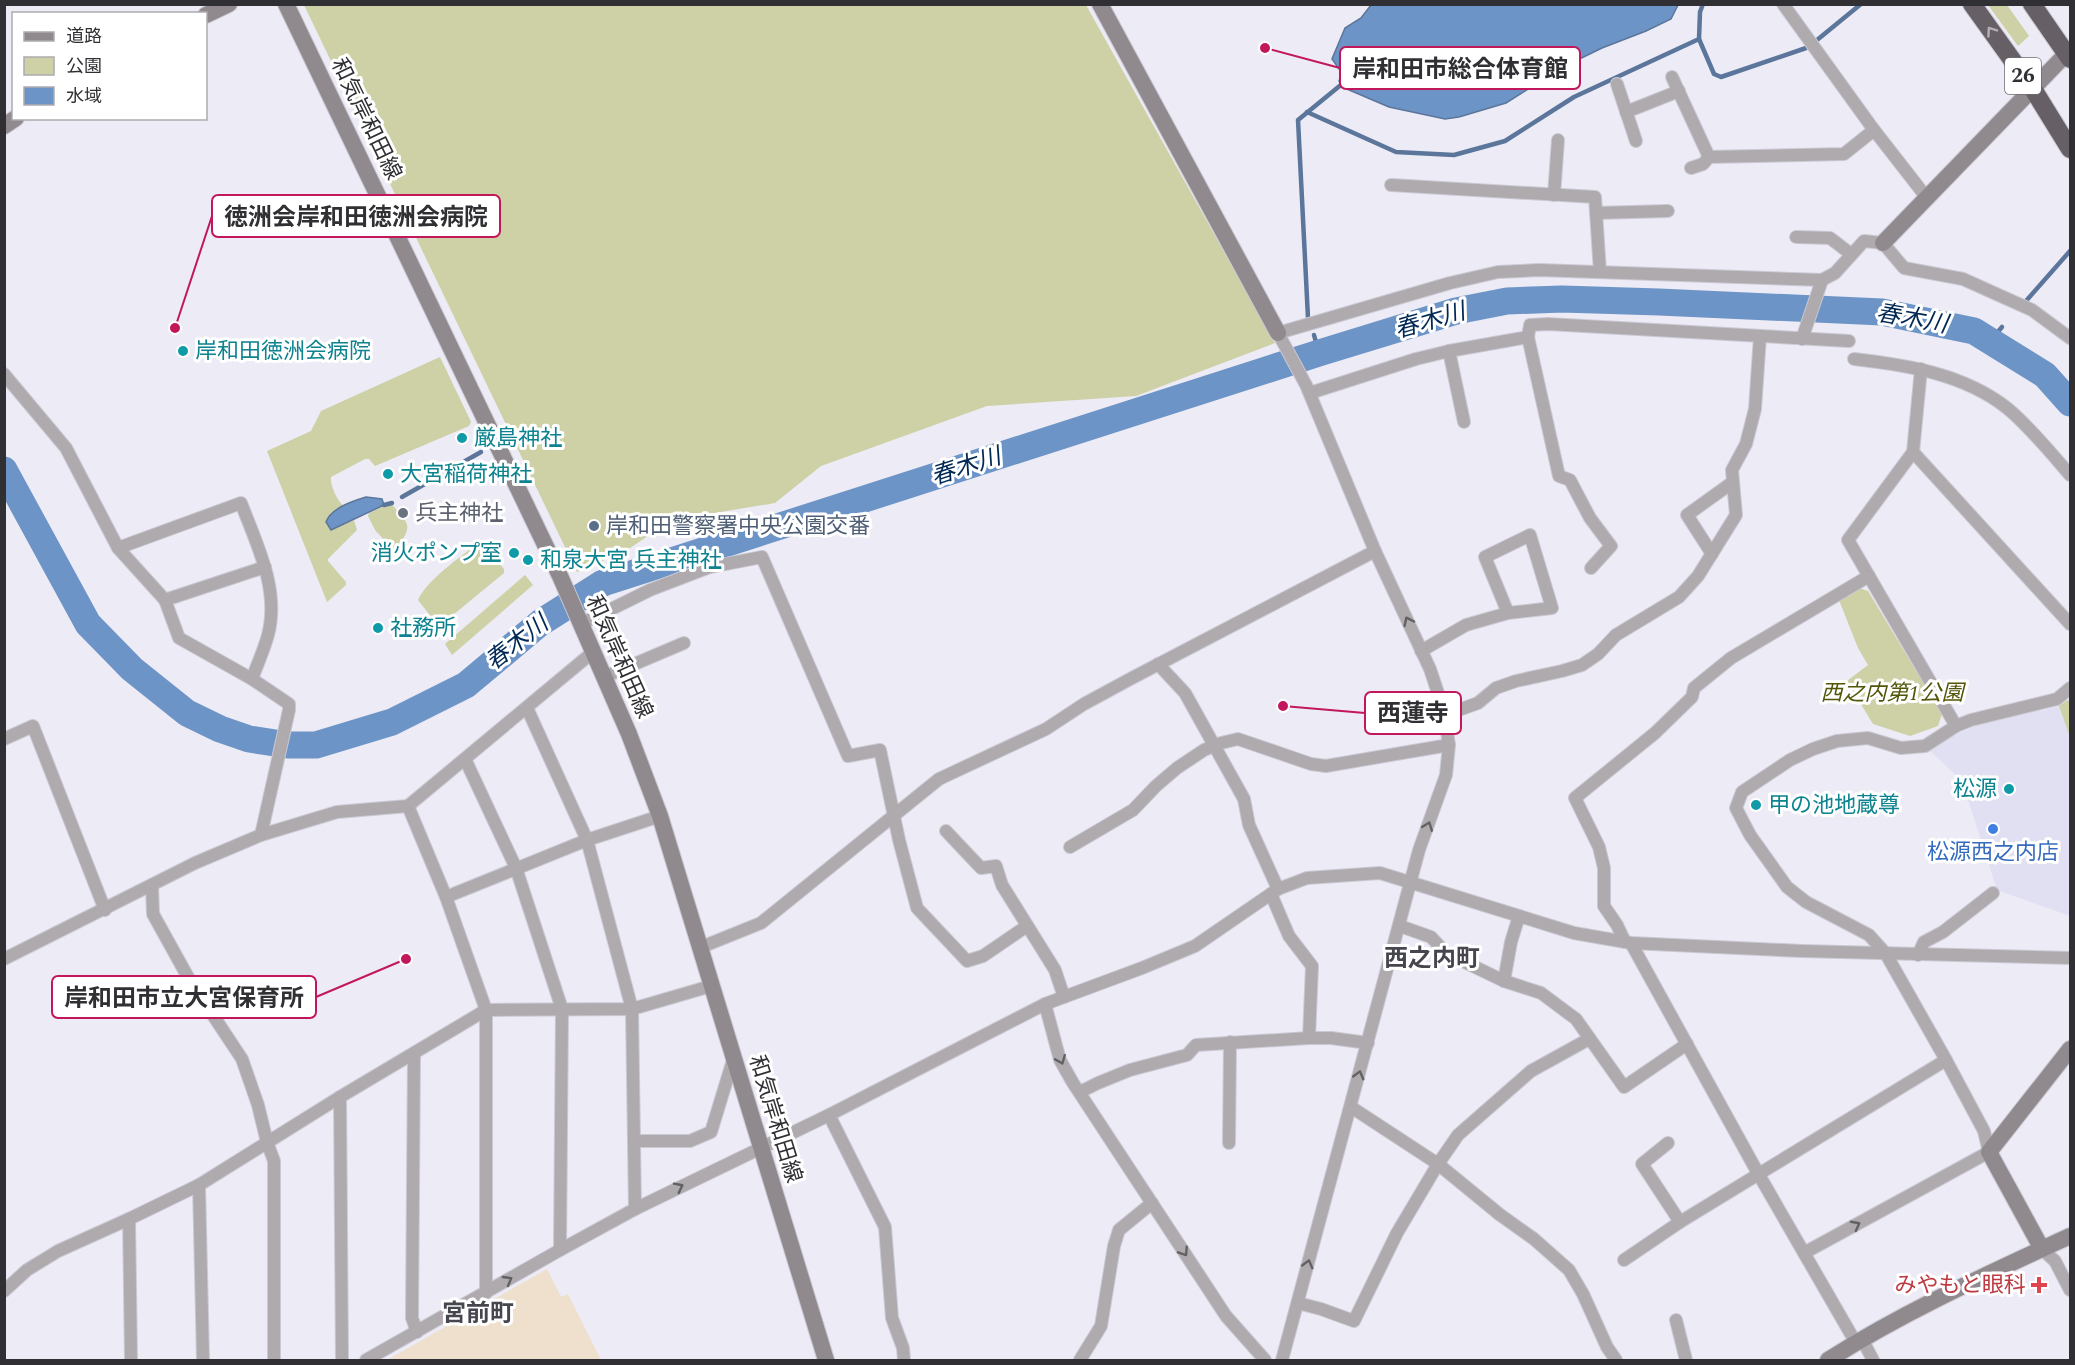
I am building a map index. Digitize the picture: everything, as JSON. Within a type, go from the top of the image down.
[{"type":"highway","name":"26","points":[[1972,4],[2033,89],[2070,149]]},
{"type":"highway","name":"26","points":[[2032,4],[2069,54]]},
{"type":"main road","points":[[207,15],[230,4]]},
{"type":"main road","name":"和気岸和田線","points":[[286,4],[560,576],[629,734],[660,816],[826,1360]]},
{"type":"main road","points":[[1100,4],[1280,336]]},
{"type":"main road","points":[[1883,243],[2069,54]]},
{"type":"main road","points":[[2042,1249],[1989,1152],[2070,1049]]},
{"type":"main road","points":[[1828,1360],[1964,1284],[2070,1236]]},
{"type":"street","points":[[1783,4],[1874,130],[1927,198]]},
{"type":"street","points":[[1672,77],[1709,157]]},
{"type":"street","points":[[1617,84],[1636,141]]},
{"type":"street","points":[[1626,112],[1679,91]]},
{"type":"street","points":[[1691,168],[1703,164],[1709,157],[1844,154],[1874,130]]},
{"type":"street","points":[[1554,195],[1558,140]]},
{"type":"street","points":[[1391,185],[1595,197],[1600,272]]},
{"type":"street","points":[[1596,213],[1668,211]]},
{"type":"street","points":[[1796,237],[1830,238],[1851,255]]},
{"type":"street","points":[[1804,334],[1821,284],[1835,273],[1864,241],[1883,243],[1904,268],[1963,279],[2032,310],[2070,339]]},
{"type":"street","points":[[1282,1360],[1419,850],[1446,774],[1449,745],[1444,715],[1430,669],[1376,551],[1308,389],[1280,336],[1450,283],[1498,272],[1539,270],[1600,272],[1821,284]]},
{"type":"street","points":[[1591,568],[1611,546],[1590,518],[1570,480],[1559,476],[1528,337],[1530,325],[1548,324],[1760,336],[1804,334],[1849,341]]},
{"type":"street","points":[[1444,715],[1478,703],[1496,688],[1582,665],[1598,654],[1616,635],[1679,597],[1698,576],[1736,515],[1732,470],[1746,444],[1755,409],[1760,336]]},
{"type":"street","points":[[1308,389],[1449,351],[1528,337]]},
{"type":"street","points":[[1449,351],[1464,422]]},
{"type":"street","points":[[1854,359],[1921,369],[1945,376],[1983,393],[2007,409],[2070,475]]},
{"type":"street","points":[[1921,369],[1913,452],[1848,540],[1956,726]]},
{"type":"street","points":[[4,374],[66,448],[118,548],[165,600],[179,638],[252,679],[289,704],[261,835]]},
{"type":"street","points":[[1913,452],[2070,624]]},
{"type":"street","points":[[1712,554],[1687,514],[1733,482]]},
{"type":"street","points":[[118,548],[241,503],[265,567],[272,602],[268,634],[252,679]]},
{"type":"street","points":[[1421,651],[1466,625],[1508,613],[1552,608],[1530,535],[1485,557],[1508,613]]},
{"type":"street","points":[[699,948],[761,923],[939,779],[1046,729],[1084,704],[1158,664],[1376,551]]},
{"type":"street","points":[[580,622],[650,590],[710,567],[762,557],[848,756],[880,750],[899,840],[917,908],[967,961],[983,956],[1027,926]]},
{"type":"street","points":[[165,600],[265,567]]},
{"type":"street","points":[[1869,576],[1731,658],[1694,688],[1692,697],[1654,733],[1575,798],[1599,847],[1604,868],[1604,906],[1628,942],[1687,1044],[1804,1252],[1873,1360]]},
{"type":"street","points":[[604,676],[684,643]]},
{"type":"street","points":[[4,959],[195,863],[261,835],[337,812],[408,806],[593,652]]},
{"type":"street","points":[[1158,664],[1185,693],[1244,799],[1249,825],[1275,891],[1289,936],[1312,966],[1309,1038]]},
{"type":"street","points":[[1804,1252],[1989,1152],[1984,1131],[1886,954],[1869,935],[1806,902],[1787,887],[1750,835],[1736,808],[1742,792],[1790,760],[1837,741],[1868,738],[1901,747],[1925,746],[1956,726],[1971,720],[2057,699],[2070,688]]},
{"type":"street","points":[[527,708],[587,840],[632,1009],[635,1209]]},
{"type":"street","points":[[4,739],[33,726],[105,910]]},
{"type":"street","points":[[1070,846],[1133,810],[1156,786],[1204,750],[1238,739],[1311,764],[1326,766],[1449,745]]},
{"type":"street","points":[[465,759],[516,868],[562,1009],[560,1250]]},
{"type":"street","points":[[408,806],[446,897],[486,1010],[486,1293]]},
{"type":"street","points":[[446,897],[587,840],[660,816]]},
{"type":"street","points":[[946,831],[981,868],[996,866],[1002,885],[1055,970],[1064,997]]},
{"type":"street","points":[[366,1360],[635,1209],[829,1115],[1045,1004],[1195,946],[1275,891],[1306,878],[1380,873],[1574,933],[1628,942],[1886,954],[2070,958]]},
{"type":"street","points":[[152,885],[153,914],[189,979],[242,1059],[274,1161],[274,1360]]},
{"type":"street","points":[[1918,955],[1924,942],[1943,932],[1993,893]]},
{"type":"street","points":[[1504,981],[1511,942],[1519,916]]},
{"type":"street","points":[[1400,926],[1431,937],[1446,953],[1504,981],[1541,993],[1576,1019],[1624,1087],[1687,1044]]},
{"type":"street","points":[[4,1291],[27,1269],[58,1251],[199,1185],[340,1096],[486,1010],[632,1009],[711,986]]},
{"type":"street","points":[[1045,1004],[1060,1060],[1226,1316],[1265,1360]]},
{"type":"street","points":[[1080,1092],[1130,1070],[1187,1055],[1196,1045],[1309,1038],[1331,1038],[1368,1043]]},
{"type":"street","points":[[1298,1303],[1354,1321],[1397,1233],[1458,1135],[1531,1071],[1589,1039]]},
{"type":"street","points":[[1229,1143],[1230,1042]]},
{"type":"street","points":[[414,1054],[412,1318],[417,1332]]},
{"type":"street","points":[[634,1141],[690,1141],[711,1132],[733,1060]]},
{"type":"street","points":[[1624,1260],[1680,1222],[1946,1060]]},
{"type":"street","points":[[340,1096],[342,1360]]},
{"type":"street","points":[[1351,1107],[1438,1164],[1499,1214],[1534,1239],[1569,1270],[1583,1294],[1607,1347],[1616,1360]]},
{"type":"street","points":[[829,1115],[885,1227],[892,1318],[903,1348],[904,1360]]},
{"type":"street","points":[[1668,1143],[1642,1164],[1680,1222]]},
{"type":"street","points":[[199,1185],[203,1360]]},
{"type":"street","points":[[1080,1360],[1101,1326],[1114,1246],[1119,1230],[1152,1203]]},
{"type":"street","points":[[129,1219],[131,1360]]},
{"type":"street","points":[[2042,1249],[2055,1261],[2070,1290]]},
{"type":"street","points":[[1676,1320],[1686,1360]]},
{"type":"shaded area","points":[[2070,698],[2070,916],[1997,890],[1962,781],[1929,750],[1948,738],[1983,723],[2059,706]]},
{"type":"shaded area","points":[[547,1269],[561,1297],[568,1294],[601,1360],[387,1360]]},
{"type":"green space","points":[[304,5],[1086,5],[1275,343],[1136,396],[987,406],[821,466],[775,503],[672,520],[627,550],[577,572]]},
{"type":"green space","points":[[1988,5],[2007,5],[2029,36],[2018,46]]},
{"type":"green space","points":[[440,357],[471,422],[469,426],[375,466],[369,459],[365,459],[331,477],[334,493],[344,506],[327,518],[331,530],[354,520],[357,530],[328,559],[346,585],[327,602],[267,451],[311,431],[321,411]]},
{"type":"green space","points":[[391,503],[407,525],[402,541],[394,551],[375,530],[368,516],[369,513]]},
{"type":"green space","points":[[477,544],[482,544],[504,569],[504,573],[442,624],[436,623],[418,600],[422,592],[436,577]]},
{"type":"green space","points":[[525,575],[533,585],[452,655],[445,644]]},
{"type":"green space","name":"西之内第1公園","points":[[1859,588],[1868,591],[1942,714],[1938,726],[1910,736],[1873,724],[1847,681],[1868,665],[1858,648],[1839,600]]},
{"type":"green space","points":[[2068,700],[2070,703],[2070,734],[2059,706]]},
{"type":"water","points":[[1371,5],[1678,5],[1671,19],[1563,67],[1506,103],[1445,119],[1389,107],[1347,89],[1339,81],[1342,73],[1332,59],[1345,28],[1361,18]]},
{"type":"water","points":[[366,497],[382,499],[384,505],[331,530],[326,522],[333,513],[343,506]]},
{"type":"waterway","points":[[1307,112],[1396,152],[1454,155],[1505,141],[1574,97],[1699,39],[1700,12],[1703,4]]},
{"type":"waterway","points":[[1817,40],[1861,4]]},
{"type":"waterway","points":[[1699,39],[1714,74],[1721,77],[1806,48]]},
{"type":"waterway","points":[[1308,318],[1298,120],[1342,84]]},
{"type":"waterway","points":[[2026,301],[2070,251]]},
{"type":"waterway","name":"春木川","points":[[4,470],[88,624],[132,669],[187,713],[220,729],[249,739],[288,745],[316,745],[392,722],[466,685],[540,623],[603,583],[1319,353],[1456,311],[1507,301],[1562,299],[1882,312],[1974,331],[2045,375],[2070,403]]},
{"type":"waterway","points":[[1990,341],[2002,327]]},
{"type":"waterway","points":[[1314,335],[1319,353]]},
{"type":"waterway","points":[[402,497],[481,452]]},
{"type":"waterway","points":[[384,505],[392,503]]},
{"type":"place","name":"岸和田市総合体育館","points":[[1265,48]]},
{"type":"place","name":"徳洲会岸和田徳洲会病院","points":[[175,328]]},
{"type":"place","name":"岸和田徳洲会病院","points":[[183,351]]},
{"type":"place","name":"厳島神社","points":[[462,438]]},
{"type":"place","name":"大宮稲荷神社","points":[[388,474]]},
{"type":"place","name":"兵主神社","points":[[403,513]]},
{"type":"place","name":"岸和田警察署中央公園交番","points":[[594,526]]},
{"type":"place","name":"消火ポンプ室","points":[[514,553]]},
{"type":"place","name":"和泉大宮 兵主神社","points":[[528,560]]},
{"type":"place","name":"社務所","points":[[378,628]]},
{"type":"place","name":"西蓮寺","points":[[1283,706]]},
{"type":"place","name":"松源","points":[[2009,789]]},
{"type":"place","name":"甲の池地蔵尊","points":[[1756,805]]},
{"type":"place","name":"松源西之内店","points":[[1993,829]]},
{"type":"place","name":"岸和田市立大宮保育所","points":[[406,959]]},
{"type":"place","name":"みやもと眼科","points":[[2039,1285]]},
{"type":"district","name":"西之内町","points":[[1432,959]]},
{"type":"district","name":"宮前町","points":[[478,1314]]}]
